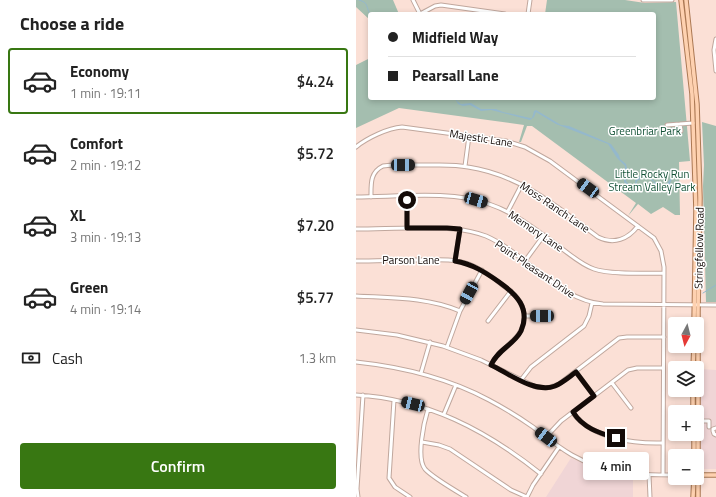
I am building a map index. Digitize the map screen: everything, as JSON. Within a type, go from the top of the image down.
[{"type":"main road","name":"Stringfellow Road","points":[[681,0],[692,94],[696,210],[694,317]]},
{"type":"main road","name":"Stringfellow Road","points":[[686,0],[698,123],[700,208],[698,405]]},
{"type":"main road","points":[[704,475],[716,475]]},
{"type":"main road","points":[[694,485],[694,497]]},
{"type":"main road","name":"Stringfellow Road","points":[[698,485],[698,497]]},
{"type":"street","points":[[413,0],[419,12]]},
{"type":"street","points":[[528,12],[530,0]]},
{"type":"street","points":[[643,0],[672,0]]},
{"type":"street","points":[[424,12],[441,5],[491,12]]},
{"type":"street","points":[[716,40],[714,50],[716,71]]},
{"type":"street","points":[[667,125],[693,123]]},
{"type":"street","points":[[680,124],[681,131]]},
{"type":"street","name":"Majestic Lane","points":[[356,147],[371,138],[399,127],[515,143],[535,152],[556,165],[652,236],[659,246],[663,258],[664,273],[663,475]]},
{"type":"street","points":[[465,166],[469,136]]},
{"type":"street","name":"Moss Ranch Lane","points":[[371,197],[372,177],[375,172],[383,166],[465,166],[495,173],[522,184],[541,195],[598,237],[614,241],[622,240],[632,233],[638,226]]},
{"type":"street","points":[[508,211],[522,184]]},
{"type":"street","points":[[407,196],[407,228]]},
{"type":"street","name":"Memory Lane","points":[[356,197],[445,196],[488,203],[508,211],[581,262],[597,270],[608,272],[664,273]]},
{"type":"street","name":"Point Pleasant Drive","points":[[356,229],[447,228],[460,229],[476,233],[492,239],[505,247],[570,294],[592,303],[716,305]]},
{"type":"street","points":[[455,261],[460,229]]},
{"type":"street","points":[[525,261],[544,235]]},
{"type":"street","name":"Parson Lane","points":[[356,261],[439,260],[468,264],[482,270],[516,295],[520,302],[524,316]]},
{"type":"street","points":[[447,348],[460,311],[482,270]]},
{"type":"street","points":[[488,321],[511,291]]},
{"type":"street","points":[[356,296],[426,301],[443,304],[460,311]]},
{"type":"street","points":[[521,380],[531,367],[584,326],[588,319],[592,303]]},
{"type":"street","points":[[491,365],[497,354],[513,342],[519,335],[524,316],[542,316]]},
{"type":"street","points":[[356,330],[392,334],[430,342],[491,365],[536,387],[547,388],[559,384],[622,337],[664,337]]},
{"type":"street","points":[[421,373],[430,342]]},
{"type":"street","points":[[356,362],[421,373],[456,385],[496,403],[559,447],[602,468],[627,474],[668,475]]},
{"type":"street","points":[[546,437],[557,424],[632,368],[663,368]]},
{"type":"street","points":[[576,372],[594,396]]},
{"type":"street","points":[[612,383],[631,408]]},
{"type":"street","points":[[444,414],[456,385]]},
{"type":"street","points":[[356,394],[394,400],[444,414],[494,439],[541,474]]},
{"type":"street","points":[[358,497],[357,489],[363,395]]},
{"type":"street","points":[[394,400],[389,478],[395,487],[410,497]]},
{"type":"street","points":[[428,409],[423,426],[422,464],[425,470],[466,497]]},
{"type":"street","points":[[573,412],[585,425],[609,436],[635,442],[663,443]]},
{"type":"street","points":[[704,421],[709,421],[709,427]]},
{"type":"street","points":[[716,428],[713,432],[716,435]]},
{"type":"street","points":[[422,442],[439,445],[450,449],[511,490],[527,497],[559,447]]},
{"type":"street","points":[[649,475],[650,497]]},
{"type":"shaded area","points":[[704,369],[716,370],[716,469],[704,469],[704,449],[700,449],[700,441],[704,441],[704,405],[700,405],[700,397],[704,397]]},
{"type":"shaded area","points":[[571,458],[601,471],[633,478],[633,497],[546,497]]},
{"type":"green space","points":[[356,0],[393,0],[398,12],[368,12],[368,18],[356,7]]},
{"type":"green space","name":"Greenbriar Park","points":[[547,0],[625,0],[645,3],[676,2],[690,161],[679,162],[680,215],[675,215],[663,207],[651,214],[638,204],[628,216],[636,203],[532,126],[527,126],[521,142],[519,142],[524,125],[399,108],[356,128],[356,65],[368,59],[368,100],[656,100],[656,12],[545,12]]},
{"type":"green space","name":"Little Rocky Run Stream Valley Park","points":[[702,122],[716,126],[716,302],[706,302]]},
{"type":"water","points":[[456,100],[461,104],[471,103],[481,109],[496,109],[530,118],[532,118],[534,111],[536,110],[561,125],[569,126],[611,144],[619,155],[620,159],[626,164],[628,172],[626,181],[630,186],[635,184],[636,177],[643,176],[652,179],[658,187],[664,188],[673,175],[690,172],[690,174],[674,177],[667,191],[656,190],[654,188],[654,182],[648,178],[642,178],[637,181],[636,186],[630,187],[624,182],[625,166],[617,158],[608,144],[556,124],[536,112],[534,117],[530,120],[491,110],[481,111],[470,105],[463,106],[458,104]]},
{"type":"waterway","points":[[359,0],[366,3],[369,12]]},
{"type":"waterway","points":[[703,293],[716,285]]},
{"type":"route","points":[[407,200],[407,228],[460,229],[455,261],[468,264],[485,272],[516,295],[520,302],[524,316],[519,335],[513,342],[494,357],[491,365],[531,385],[543,388],[552,387],[559,384],[576,372],[594,396],[573,412],[585,425],[595,431],[616,438]]}]
